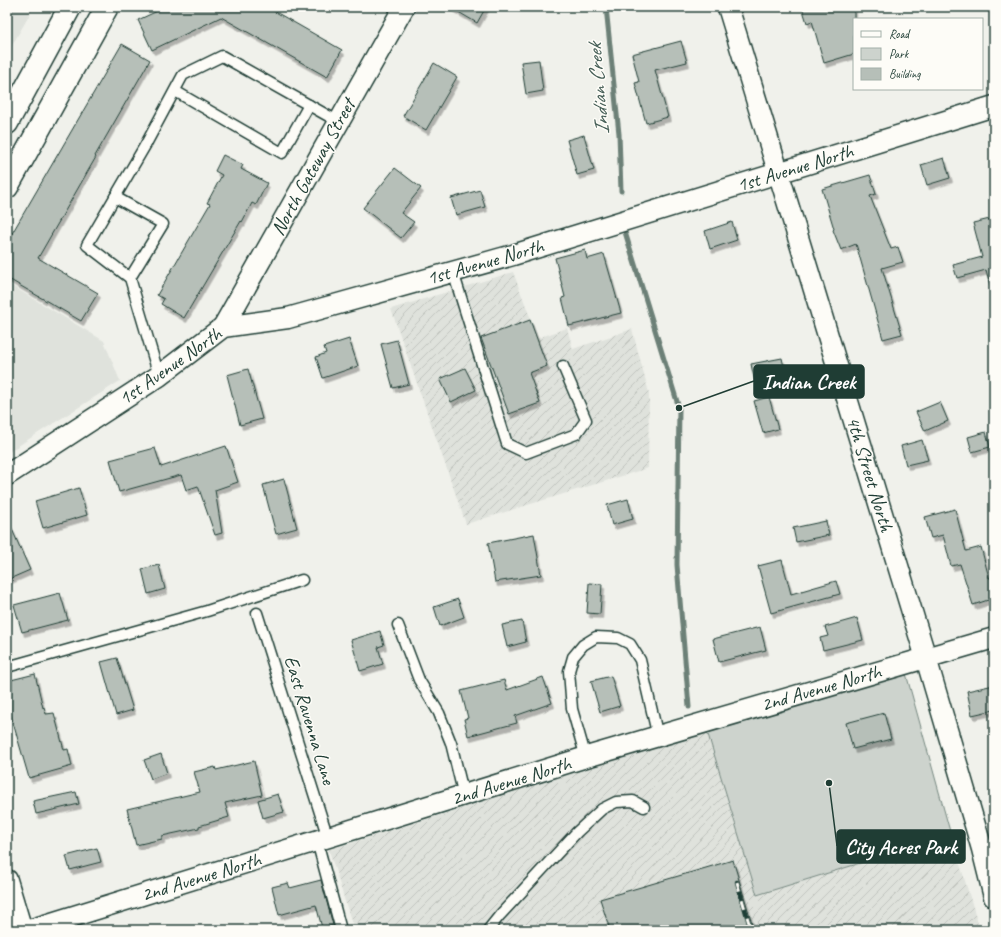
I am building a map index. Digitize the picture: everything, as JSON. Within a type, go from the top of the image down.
[{"type":"main road","points":[[7,123],[70,7]]},
{"type":"main road","points":[[7,187],[108,7]]},
{"type":"street","name":"North Gateway Street","points":[[223,327],[404,7]]},
{"type":"street","name":"4th Street North","points":[[728,7],[926,658],[982,849],[994,897]]},
{"type":"street","name":"1st Avenue North","points":[[7,475],[159,376],[223,327],[288,318],[513,255],[994,106]]},
{"type":"street","name":"2nd Avenue North","points":[[29,930],[658,736],[994,638]]},
{"type":"street","points":[[7,880],[22,930]]},
{"type":"lane","points":[[159,376],[130,278],[87,245],[183,75],[222,56],[338,122]]},
{"type":"lane","points":[[175,90],[282,153],[309,105]]},
{"type":"lane","points":[[115,197],[163,224],[130,278]]},
{"type":"lane","points":[[453,272],[507,444],[526,453],[576,434],[586,420],[563,366]]},
{"type":"lane","points":[[7,667],[207,611],[302,580]]},
{"type":"lane","name":"East Ravenna Lane","points":[[257,613],[323,840],[341,930]]},
{"type":"lane","points":[[398,625],[419,680],[440,713],[451,743],[464,796]]},
{"type":"lane","points":[[586,758],[572,708],[569,671],[573,657],[583,644],[596,637],[618,638],[630,644],[640,660],[658,736]]},
{"type":"lane","points":[[488,930],[500,915],[577,832],[602,809],[616,802],[633,800],[644,807]]},
{"type":"shaded area","points":[[7,7],[34,7],[7,54]]},
{"type":"shaded area","points":[[513,272],[538,338],[567,328],[573,349],[632,329],[649,393],[648,468],[466,524],[391,309]]},
{"type":"shaded area","points":[[7,283],[104,341],[120,381],[7,453]]},
{"type":"shaded area","points":[[707,731],[757,895],[951,835],[980,930],[354,930],[329,850]]},
{"type":"green space","points":[[905,670],[951,835],[757,895],[707,731]]},
{"type":"building","points":[[166,7],[267,7],[342,50],[327,77],[221,17],[152,50],[138,20]]},
{"type":"building","points":[[450,7],[486,7],[477,23]]},
{"type":"building","points":[[802,7],[854,7],[853,54],[824,63],[812,21],[807,23]]},
{"type":"building","points":[[681,41],[687,62],[655,70],[668,117],[646,123],[635,83],[639,82],[632,54]]},
{"type":"building","points":[[122,44],[150,60],[38,258],[98,293],[81,321],[7,278],[7,242]]},
{"type":"building","points":[[539,60],[543,91],[526,94],[521,62]]},
{"type":"building","points":[[434,63],[457,77],[426,130],[403,116]]},
{"type":"building","points":[[584,135],[594,170],[577,175],[567,140]]},
{"type":"building","points":[[223,155],[243,165],[241,169],[267,183],[256,205],[252,203],[184,318],[161,304],[164,299],[157,295],[210,204],[207,203],[222,175],[215,171]]},
{"type":"building","points":[[944,158],[950,178],[927,185],[921,165]]},
{"type":"building","points":[[395,168],[421,188],[401,213],[414,222],[401,238],[363,208]]},
{"type":"building","points":[[870,175],[876,194],[870,196],[891,249],[898,247],[903,262],[882,268],[902,334],[883,339],[856,244],[841,250],[833,230],[834,229],[822,189]]},
{"type":"building","points":[[480,190],[485,207],[456,215],[451,198]]},
{"type":"building","points":[[994,218],[994,284],[990,285],[986,270],[957,278],[953,265],[982,257],[973,223]]},
{"type":"building","points":[[732,222],[737,240],[710,249],[705,231]]},
{"type":"building","points":[[585,250],[587,259],[604,254],[621,313],[569,326],[562,298],[565,297],[555,258]]},
{"type":"building","points":[[530,320],[547,366],[529,373],[540,403],[509,414],[481,338]]},
{"type":"building","points":[[349,339],[358,366],[323,378],[316,357],[326,353],[324,347]]},
{"type":"building","points":[[397,340],[409,384],[393,388],[381,344]]},
{"type":"building","points":[[782,358],[786,376],[755,383],[751,364]]},
{"type":"building","points":[[465,368],[476,390],[451,402],[440,379]]},
{"type":"building","points":[[248,369],[262,419],[240,425],[227,375]]},
{"type":"building","points":[[769,397],[778,429],[763,433],[754,401]]},
{"type":"building","points":[[940,402],[948,421],[925,431],[916,412]]},
{"type":"building","points":[[986,432],[990,447],[972,452],[968,437]]},
{"type":"building","points":[[922,440],[928,460],[906,465],[901,446]]},
{"type":"building","points":[[226,446],[238,482],[215,490],[222,533],[215,535],[198,486],[186,490],[181,475],[119,492],[110,460],[155,448],[161,467]]},
{"type":"building","points":[[284,479],[297,528],[276,534],[263,485]]},
{"type":"building","points":[[79,488],[87,515],[43,528],[35,501]]},
{"type":"building","points":[[628,499],[633,519],[612,525],[607,505]]},
{"type":"building","points":[[955,509],[966,551],[981,547],[989,578],[994,577],[994,598],[973,605],[960,564],[951,566],[943,535],[931,538],[925,517]]},
{"type":"building","points":[[7,518],[30,570],[7,580]]},
{"type":"building","points":[[826,521],[829,535],[796,542],[793,528]]},
{"type":"building","points":[[534,534],[541,575],[495,582],[488,543]]},
{"type":"building","points":[[782,560],[791,594],[836,581],[840,594],[771,613],[758,566]]},
{"type":"building","points":[[159,565],[165,589],[148,594],[142,569]]},
{"type":"building","points":[[589,583],[602,584],[600,614],[587,613]]},
{"type":"building","points":[[60,593],[68,620],[22,632],[14,605]]},
{"type":"building","points":[[458,599],[464,617],[440,626],[434,607]]},
{"type":"building","points":[[857,618],[863,640],[823,650],[820,638],[828,636],[825,627]]},
{"type":"building","points":[[522,621],[526,642],[507,647],[502,625]]},
{"type":"building","points":[[760,627],[766,650],[719,662],[713,639]]},
{"type":"building","points":[[380,631],[384,645],[378,647],[383,664],[360,671],[351,640]]},
{"type":"building","points":[[117,658],[133,710],[116,715],[101,662]]},
{"type":"building","points":[[35,674],[43,708],[44,707],[46,714],[54,713],[64,750],[68,749],[72,766],[29,778],[7,702],[7,681]]},
{"type":"building","points":[[611,676],[620,706],[600,712],[591,681]]},
{"type":"building","points":[[543,677],[552,703],[515,716],[517,723],[468,736],[464,719],[468,718],[461,691],[504,680],[507,690]]},
{"type":"building","points":[[994,685],[994,710],[972,715],[967,691]]},
{"type":"building","points":[[884,713],[891,739],[853,749],[846,723]]},
{"type":"building","points":[[161,754],[167,773],[151,779],[144,760]]},
{"type":"building","points":[[254,761],[262,795],[225,803],[229,817],[199,826],[199,828],[162,836],[162,839],[136,845],[127,809],[200,792],[194,772],[215,767],[216,770]]},
{"type":"building","points":[[76,792],[79,804],[36,814],[33,801]]},
{"type":"building","points":[[278,794],[284,812],[263,818],[258,800]]},
{"type":"building","points":[[97,848],[101,862],[70,870],[66,856]]},
{"type":"building","points":[[733,860],[754,930],[610,930],[600,899]]},
{"type":"building","points":[[321,880],[333,925],[322,928],[316,905],[279,915],[272,887],[288,883],[290,888]]},
{"type":"waterway","name":"Indian Creek","points":[[606,7],[619,134],[621,191]]},
{"type":"waterway","name":"Indian Creek","points":[[625,232],[679,408],[677,565],[689,707]]},
{"type":"railway","points":[[737,882],[751,930]]},
{"type":"place","name":"Indian Creek","points":[[679,408]]},
{"type":"place","name":"City Acres Park","points":[[829,783]]}]
